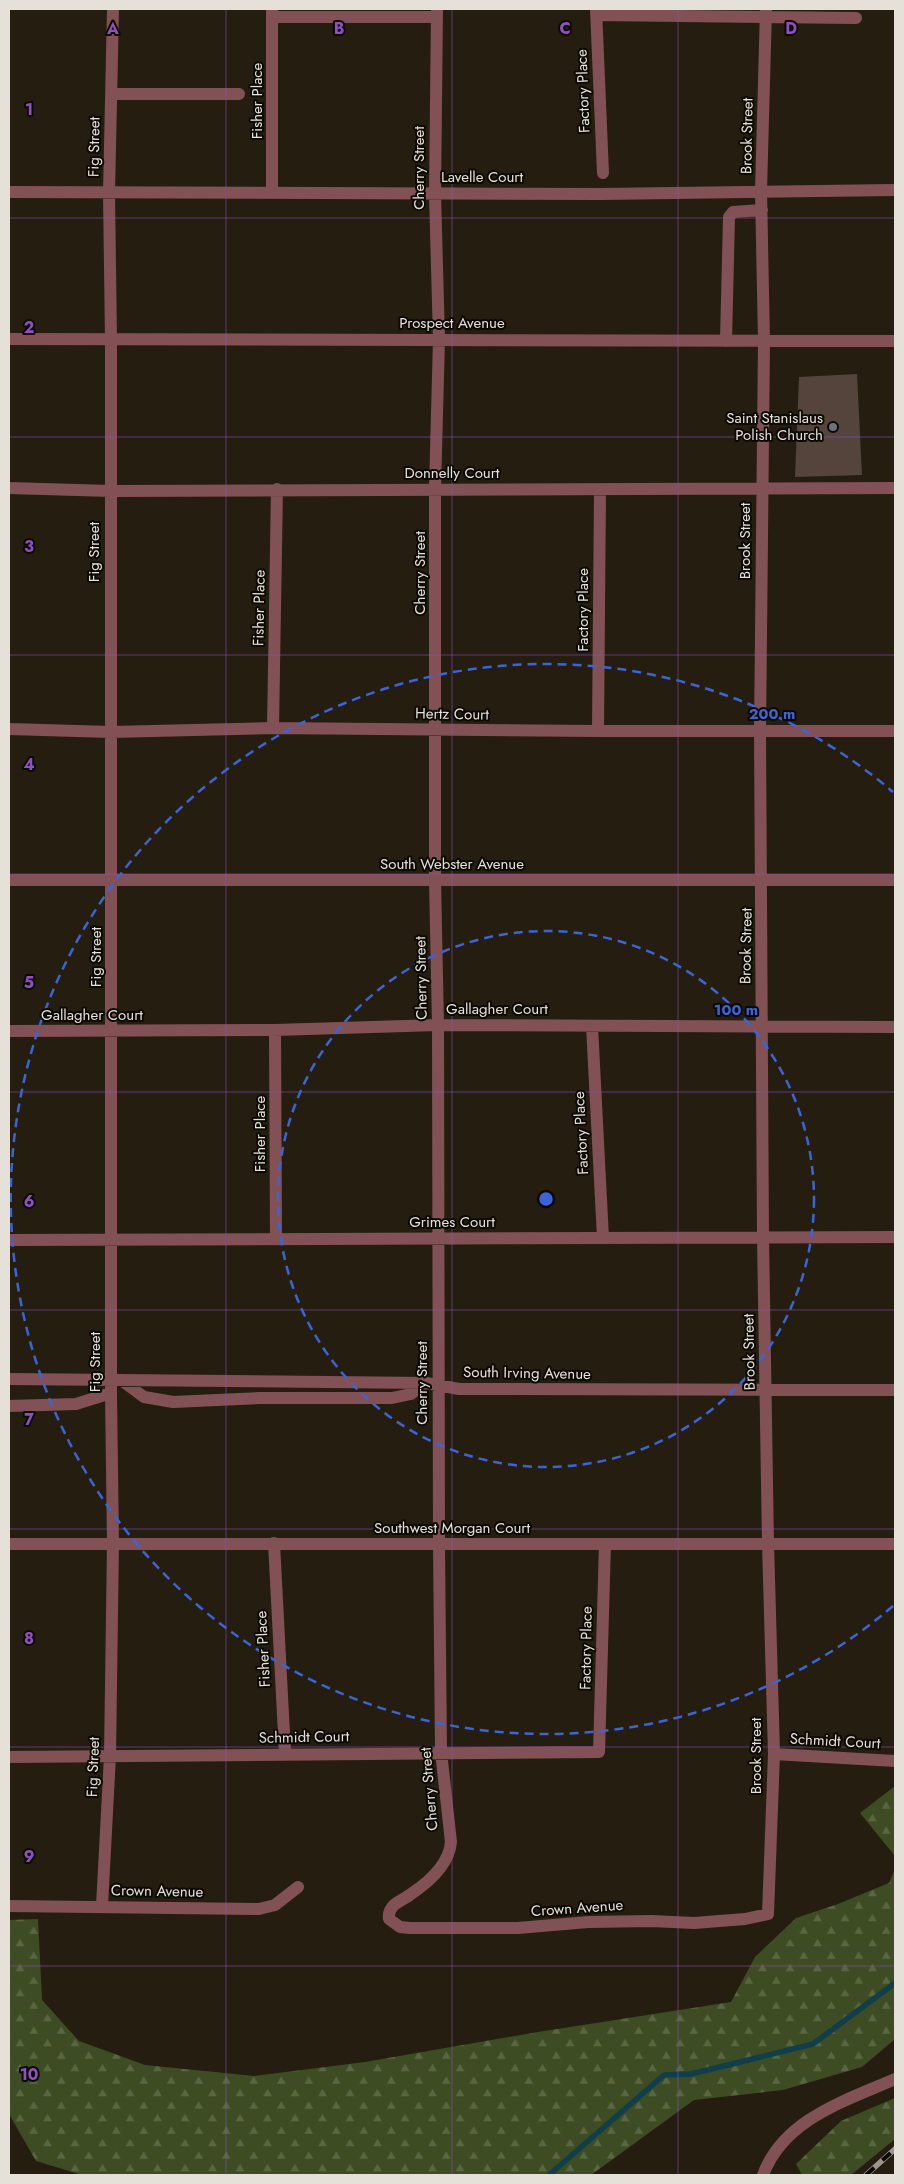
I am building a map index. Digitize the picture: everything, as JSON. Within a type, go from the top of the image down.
[{"type":"street","name":"Fig Street","points":[[102,1906],[110,1756],[113,1543],[111,1393],[116,1380],[112,1239],[111,340],[109,192],[113,9]]},
{"type":"street","points":[[596,12],[766,14],[856,18]]},
{"type":"street","name":"Factory Place","points":[[596,12],[603,173]]},
{"type":"street","points":[[273,13],[436,13]]},
{"type":"street","name":"Fisher Place","points":[[272,193],[273,13]]},
{"type":"street","name":"Cherry Street","points":[[389,1919],[389,1914],[395,1904],[427,1881],[438,1870],[450,1852],[449,1822],[441,1752],[439,1545],[432,1383],[437,1238],[438,1025],[435,880],[437,730],[435,489],[439,339],[435,194],[436,13]]},
{"type":"street","name":"Brook Street","points":[[766,14],[762,191],[764,341],[760,732],[763,1236],[768,1543],[774,1754],[768,1914]]},
{"type":"street","points":[[111,94],[239,94]]},
{"type":"street","name":"Lavelle Court","points":[[9,192],[601,194],[895,190]]},
{"type":"street","points":[[726,341],[729,216],[733,212],[762,210]]},
{"type":"street","name":"Prospect Avenue","points":[[9,339],[895,341]]},
{"type":"street","name":"Donnelly Court","points":[[9,488],[111,491],[895,488]]},
{"type":"street","name":"Fisher Place","points":[[273,728],[277,489]]},
{"type":"street","name":"Factory Place","points":[[598,731],[600,490]]},
{"type":"street","name":"Hertz Court","points":[[9,729],[111,732],[273,728],[760,732],[895,731]]},
{"type":"street","name":"South Webster Avenue","points":[[9,880],[895,880]]},
{"type":"street","name":"Gallagher Court","points":[[9,1031],[275,1030],[438,1025],[895,1027]]},
{"type":"street","name":"Factory Place","points":[[592,1026],[603,1238]]},
{"type":"street","name":"Fisher Place","points":[[275,1030],[276,1238]]},
{"type":"street","name":"Grimes Court","points":[[9,1240],[895,1237]]},
{"type":"street","name":"South Irving Avenue","points":[[9,1379],[432,1383],[460,1390],[895,1390]]},
{"type":"street","points":[[116,1380],[144,1397],[173,1402],[259,1398],[392,1398],[411,1394],[432,1383]]},
{"type":"street","points":[[9,1406],[76,1404],[111,1393]]},
{"type":"street","name":"Fisher Place","points":[[274,1543],[285,1754]]},
{"type":"street","name":"Southwest Morgan Court","points":[[9,1544],[895,1544]]},
{"type":"street","name":"Factory Place","points":[[599,1752],[605,1544]]},
{"type":"street","name":"Schmidt Court","points":[[9,1757],[599,1752]]},
{"type":"street","name":"Schmidt Court","points":[[774,1754],[895,1761]]},
{"type":"street","name":"Crown Avenue","points":[[9,1906],[259,1909],[275,1905],[298,1887]]},
{"type":"street","name":"Crown Avenue","points":[[389,1919],[400,1927],[410,1928],[518,1928],[588,1922],[652,1921],[694,1923],[745,1920],[768,1914]]},
{"type":"street","points":[[763,2175],[779,2148],[789,2136],[815,2115],[895,2079]]},
{"type":"green space","points":[[895,1786],[895,1856],[860,1813]]},
{"type":"green space","points":[[895,1869],[895,2039],[862,2067],[783,2090],[694,2100],[591,2175],[82,2175],[36,2161],[9,2114],[9,1920],[38,1919],[42,2000],[79,2041],[145,2065],[254,2076],[365,2062],[538,2032],[731,2002],[755,1957],[796,1918],[838,1904],[889,1883]]},
{"type":"green space","points":[[895,2098],[895,2139],[851,2175],[802,2175],[796,2164],[841,2121]]},
{"type":"building","points":[[857,374],[862,475],[795,477],[799,377]]},
{"type":"waterway","points":[[549,2175],[664,2075],[691,2074],[813,2044],[895,1983]]},
{"type":"railway","points":[[866,2175],[895,2149]]},
{"type":"place","name":"Saint Stanislaus Polish Church","points":[[833,427]]}]
